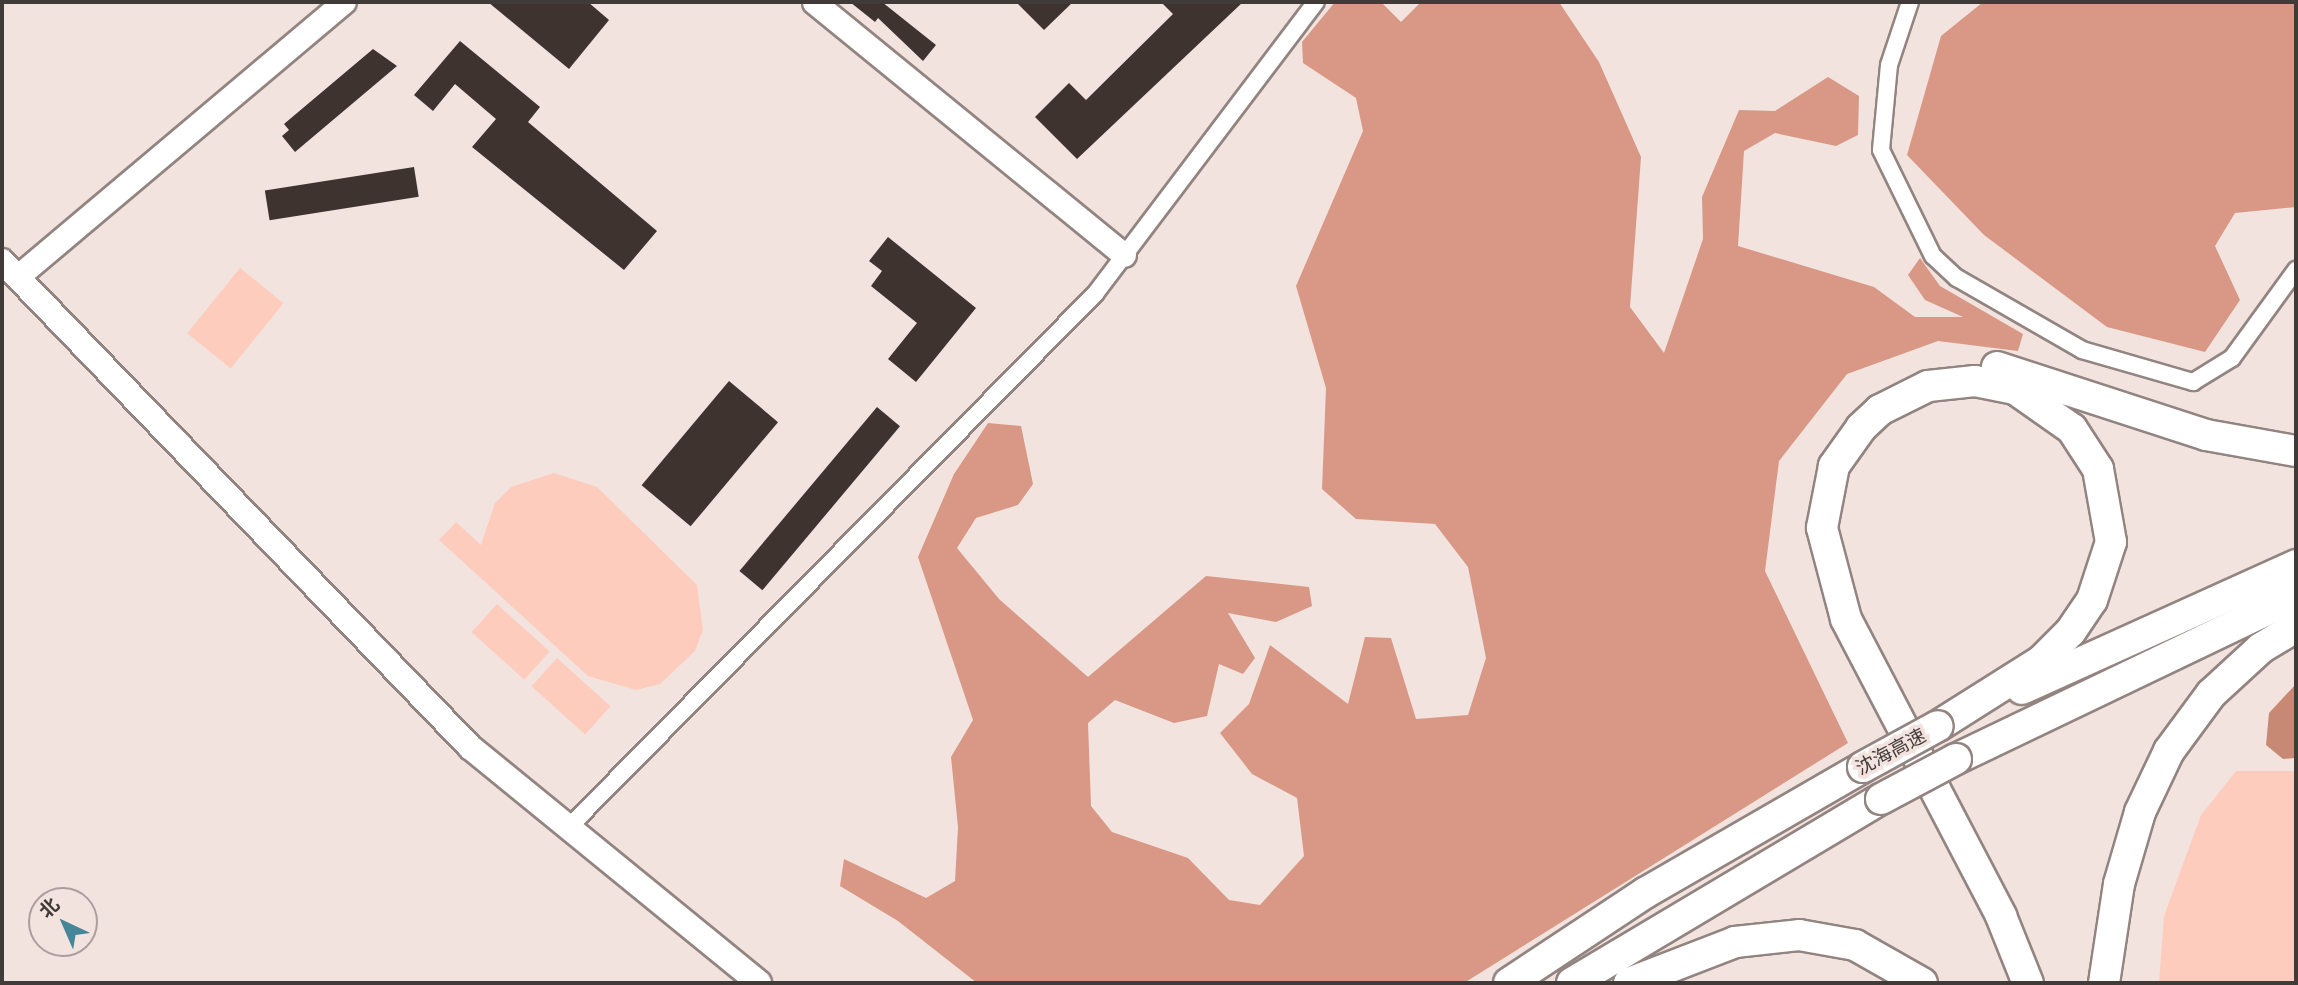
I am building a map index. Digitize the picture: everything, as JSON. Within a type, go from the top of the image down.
[{"type":"highway","points":[[2016,983],[1816,590],[1804,519],[1815,466],[1832,435],[1883,388],[1935,368],[1963,365],[2024,374],[2206,435],[2296,451]]},
{"type":"highway","points":[[1938,726],[2041,661],[2071,631],[2092,600],[2111,542],[2098,469],[2072,429],[2015,389],[1975,381],[1928,386],[1880,410],[1861,428],[1834,466],[1822,528],[1846,619],[2001,916],[2028,983]]},
{"type":"highway","name":"沈海高速","points":[[1509,983],[1634,900],[1863,766],[1938,726],[2296,565]]},
{"type":"highway","name":"沈海高速","points":[[1572,983],[1881,799],[1956,759],[2296,596]]},
{"type":"highway","points":[[2104,983],[2119,884],[2140,812],[2169,751],[2211,694],[2261,648],[2296,627]]},
{"type":"highway","points":[[1629,983],[1735,942],[1800,935],[1855,945],[1922,983]]},
{"type":"main road","points":[[9,269],[470,747],[566,830],[759,983]]},
{"type":"street","points":[[9,269],[344,2]]},
{"type":"street","points":[[814,2],[1124,255]]},
{"type":"street","points":[[566,830],[1095,294],[1316,2]]},
{"type":"street","points":[[1910,2],[1889,65],[1881,150],[1933,256],[1956,278],[2082,350],[2193,382],[2232,358],[2296,270]]},
{"type":"shaded area","points":[[1335,2],[1381,2],[1401,22],[1421,2],[1559,2],[1599,62],[1641,157],[1630,307],[1664,353],[1703,239],[1702,197],[1739,110],[1775,111],[1828,77],[1859,96],[1858,135],[1836,146],[1775,133],[1744,151],[1738,246],[1874,287],[1915,317],[1963,317],[1925,300],[1908,275],[1920,258],[1940,286],[2023,334],[2018,351],[1938,341],[1847,374],[1779,461],[1765,571],[1848,743],[1464,983],[977,983],[898,921],[840,886],[844,859],[926,898],[955,881],[958,827],[951,757],[973,720],[918,557],[954,474],[988,423],[1021,426],[1033,484],[1018,505],[976,518],[957,548],[999,599],[1088,677],[1206,576],[1309,587],[1312,606],[1276,622],[1228,613],[1255,658],[1243,674],[1219,664],[1207,716],[1174,723],[1115,700],[1088,723],[1091,806],[1112,832],[1188,858],[1229,900],[1260,905],[1304,856],[1297,798],[1252,774],[1220,733],[1249,704],[1270,645],[1348,704],[1365,637],[1391,638],[1416,719],[1468,715],[1486,658],[1468,567],[1435,524],[1356,519],[1322,489],[1326,388],[1296,286],[1363,131],[1356,98],[1303,63],[1302,42]]},
{"type":"shaded area","points":[[1983,2],[2296,2],[2296,207],[2235,213],[2215,246],[2240,300],[2205,352],[2107,327],[1984,235],[1907,155],[1941,36]]},
{"type":"shaded area","points":[[240,268],[284,303],[231,369],[187,333]]},
{"type":"shaded area","points":[[554,473],[597,487],[697,585],[703,630],[695,651],[660,684],[636,690],[588,676],[439,540],[456,522],[481,545],[495,503],[511,487]]},
{"type":"shaded area","points":[[497,604],[550,652],[524,680],[472,632]]},
{"type":"shaded area","points":[[557,658],[611,706],[585,734],[532,686]]},
{"type":"shaded area","points":[[2296,684],[2296,758],[2283,759],[2266,745],[2269,713]]},
{"type":"shaded area","points":[[2236,771],[2296,771],[2296,983],[2159,983],[2164,916],[2201,815]]},
{"type":"building","points":[[488,2],[588,2],[609,20],[569,69]]},
{"type":"building","points":[[850,2],[882,2],[936,45],[923,61],[878,18],[875,22]]},
{"type":"building","points":[[1016,2],[1073,2],[1044,30]]},
{"type":"building","points":[[1161,2],[1243,2],[1077,159],[1035,117],[1069,83],[1086,100],[1173,14]]},
{"type":"building","points":[[460,41],[540,107],[528,122],[657,231],[624,270],[472,147],[496,119],[455,84],[433,111],[414,95]]},
{"type":"building","points":[[373,49],[397,66],[295,152],[282,136],[289,130],[284,124]]},
{"type":"building","points":[[414,167],[419,197],[270,220],[265,191]]},
{"type":"building","points":[[888,237],[976,308],[916,382],[888,359],[917,323],[871,286],[882,271],[869,261]]},
{"type":"building","points":[[729,381],[778,422],[691,526],[642,485]]},
{"type":"building","points":[[877,407],[900,426],[762,590],[739,571]]}]
